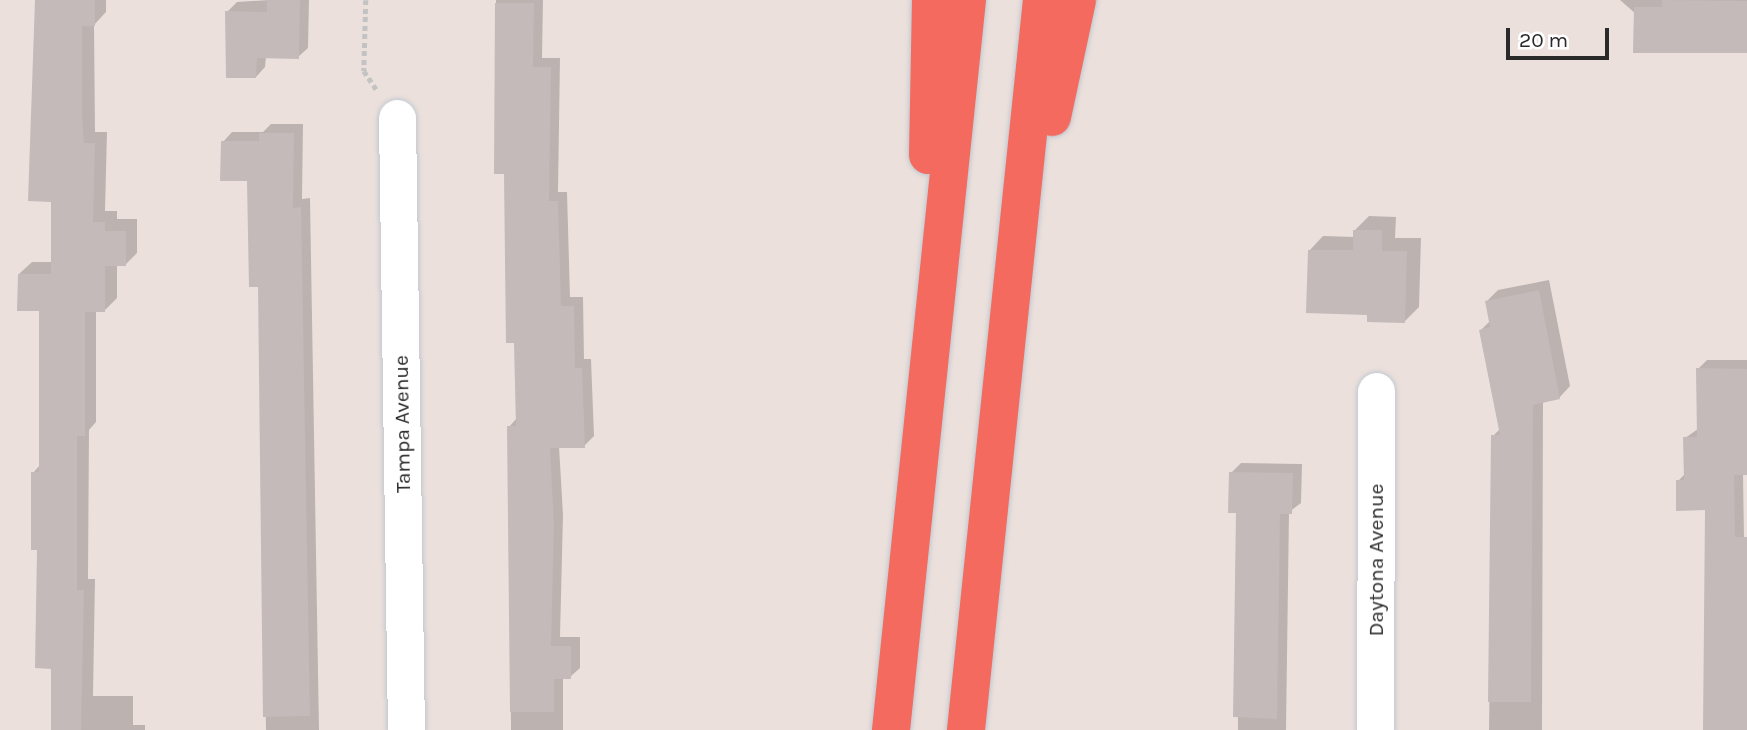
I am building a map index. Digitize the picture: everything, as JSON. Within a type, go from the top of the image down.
[{"type":"highway","points":[[922,437],[931,0]]},
{"type":"highway","points":[[891,730],[967,0]]},
{"type":"highway","points":[[966,730],[1042,0]]},
{"type":"highway","points":[[1004,366],[1077,0]]},
{"type":"street","name":"Tampa Avenue","points":[[397,118],[406,730]]},
{"type":"street","name":"Daytona Avenue","points":[[1375,730],[1376,391]]},
{"type":"path","points":[[366,0],[364,71],[397,118]]},
{"type":"building","points":[[35,0],[95,0],[95,26],[82,26],[84,143],[95,143],[93,222],[105,222],[105,231],[126,231],[126,266],[105,266],[105,312],[85,312],[85,436],[77,436],[77,590],[84,590],[81,730],[51,730],[51,669],[35,668],[37,550],[31,550],[31,472],[39,472],[39,311],[17,311],[18,274],[51,274],[51,202],[28,201]]},
{"type":"building","points":[[267,0],[300,0],[299,59],[257,58],[256,78],[226,78],[225,11],[267,12]]},
{"type":"building","points":[[1662,0],[1747,1],[1747,53],[1633,53],[1634,7],[1662,7]]},
{"type":"building","points":[[495,3],[534,3],[533,67],[551,67],[549,201],[558,201],[561,306],[574,306],[575,368],[582,368],[585,448],[550,448],[554,525],[551,646],[571,646],[571,679],[554,679],[554,712],[510,712],[507,426],[516,426],[514,343],[506,343],[504,174],[494,174]]},
{"type":"building","points":[[259,133],[294,133],[293,208],[301,207],[310,716],[263,717],[258,287],[249,287],[247,181],[220,181],[221,141],[259,141]]},
{"type":"building","points":[[1353,230],[1382,230],[1382,251],[1407,251],[1405,323],[1367,322],[1367,315],[1306,313],[1308,250],[1353,250]]},
{"type":"building","points":[[1539,290],[1560,399],[1533,405],[1531,702],[1488,702],[1491,435],[1500,435],[1479,330],[1490,327],[1485,301]]},
{"type":"building","points":[[1696,368],[1747,369],[1747,475],[1734,475],[1735,537],[1747,537],[1747,730],[1703,730],[1705,510],[1676,511],[1676,480],[1684,480],[1683,437],[1697,437]]},
{"type":"building","points":[[1229,472],[1293,473],[1292,514],[1280,514],[1277,719],[1233,717],[1236,513],[1228,513]]}]
